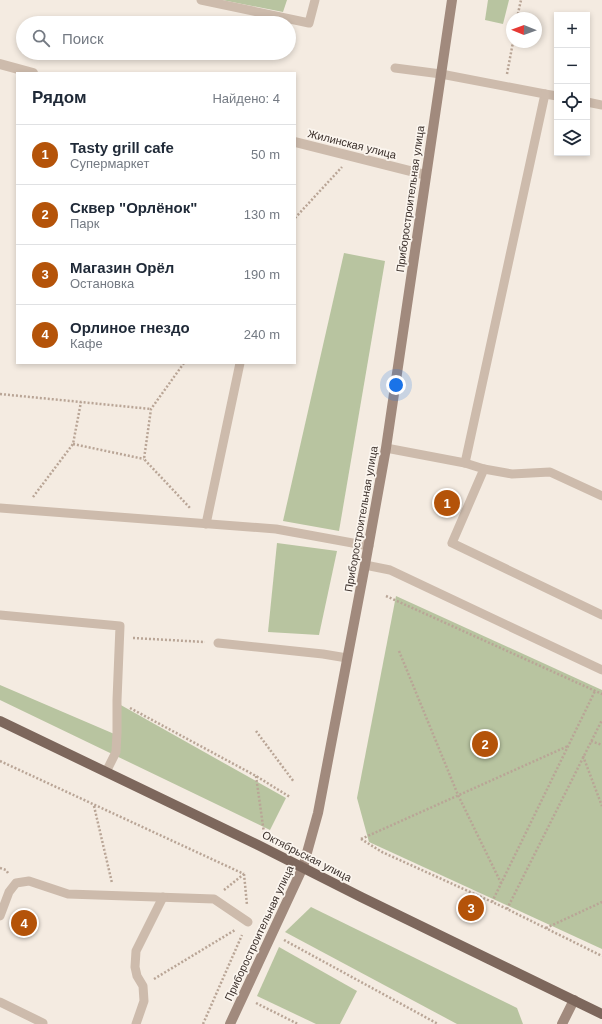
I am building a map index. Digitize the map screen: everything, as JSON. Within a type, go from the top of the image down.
[{"type":"main road","name":"Приборостроительная улица","points":[[230,1024],[303,867],[318,813],[369,546],[386,448],[452,0]]},
{"type":"main road","name":"Октябрьская улица","points":[[0,721],[303,867],[361,897],[602,1014]]},
{"type":"main road","points":[[562,1024],[574,1000]]},
{"type":"street","points":[[0,64],[29,72]]},
{"type":"street","name":"Жилинская улица","points":[[296,142],[426,175]]},
{"type":"lane","points":[[201,0],[276,16]]},
{"type":"lane","points":[[296,20],[309,23],[315,0]]},
{"type":"lane","points":[[395,68],[441,74],[554,96]]},
{"type":"lane","points":[[465,463],[545,94]]},
{"type":"lane","points":[[590,103],[602,105]]},
{"type":"lane","points":[[206,524],[240,364]]},
{"type":"lane","points":[[386,448],[465,463],[484,469],[512,474],[550,472],[602,496]]},
{"type":"lane","points":[[484,469],[452,543],[602,615]]},
{"type":"lane","points":[[0,508],[276,529],[369,546]]},
{"type":"lane","points":[[365,565],[390,570],[602,670]]},
{"type":"lane","points":[[0,615],[120,626],[116,752],[106,772]]},
{"type":"lane","points":[[218,643],[323,654],[347,658]]},
{"type":"lane","points":[[0,916],[9,892],[16,883],[29,881],[68,894],[214,898],[248,922]]},
{"type":"lane","points":[[136,1024],[144,1001],[143,986],[137,976],[135,967],[136,951],[163,897]]},
{"type":"lane","points":[[0,1002],[42,1024]]},
{"type":"path","points":[[518,12],[520,0]]},
{"type":"path","points":[[505,86],[512,48]]},
{"type":"path","points":[[296,217],[352,156]]},
{"type":"path","points":[[144,459],[151,409],[183,364]]},
{"type":"path","points":[[0,394],[151,409]]},
{"type":"path","points":[[23,510],[73,444],[81,402]]},
{"type":"path","points":[[73,444],[144,459],[206,524]]},
{"type":"path","points":[[386,596],[602,694]]},
{"type":"path","points":[[119,637],[218,643]]},
{"type":"path","points":[[399,651],[458,795],[501,883]]},
{"type":"path","points":[[492,902],[596,691]]},
{"type":"path","points":[[117,700],[256,776],[290,797]]},
{"type":"path","points":[[507,909],[602,720]]},
{"type":"path","points":[[256,731],[294,782]]},
{"type":"path","points":[[591,741],[602,746]]},
{"type":"path","points":[[569,746],[361,839],[382,852],[507,909],[602,956]]},
{"type":"path","points":[[583,756],[602,806]]},
{"type":"path","points":[[0,761],[244,874]]},
{"type":"path","points":[[256,776],[264,833]]},
{"type":"path","points":[[94,805],[115,895]]},
{"type":"path","points":[[214,898],[244,874]]},
{"type":"path","points":[[203,1024],[248,922],[244,874]]},
{"type":"path","points":[[545,928],[602,902]]},
{"type":"path","points":[[143,986],[248,922]]},
{"type":"path","points":[[272,933],[438,1024]]},
{"type":"path","points":[[243,997],[298,1024]]},
{"type":"green space","points":[[222,0],[287,0],[283,12]]},
{"type":"green space","points":[[488,0],[509,0],[503,24],[485,20]]},
{"type":"green space","points":[[344,253],[385,261],[339,531],[283,521]]},
{"type":"green space","points":[[277,543],[337,551],[319,635],[268,632]]},
{"type":"green space","points":[[396,596],[602,690],[602,949],[369,842],[357,798]]},
{"type":"green space","points":[[0,685],[119,736],[119,704],[286,798],[270,830],[0,700]]},
{"type":"green space","points":[[311,907],[517,1008],[523,1024],[457,1024],[285,932]]},
{"type":"green space","points":[[279,947],[357,991],[340,1024],[316,1024],[257,996]]},
{"type":"place","name":"Tasty grill cafe","points":[[447,503]]},
{"type":"place","name":"Сквер \"Орлёнок\"","points":[[485,744]]},
{"type":"place","name":"Магазин Орёл","points":[[471,908]]},
{"type":"place","name":"Орлиное гнездо","points":[[24,923]]}]
